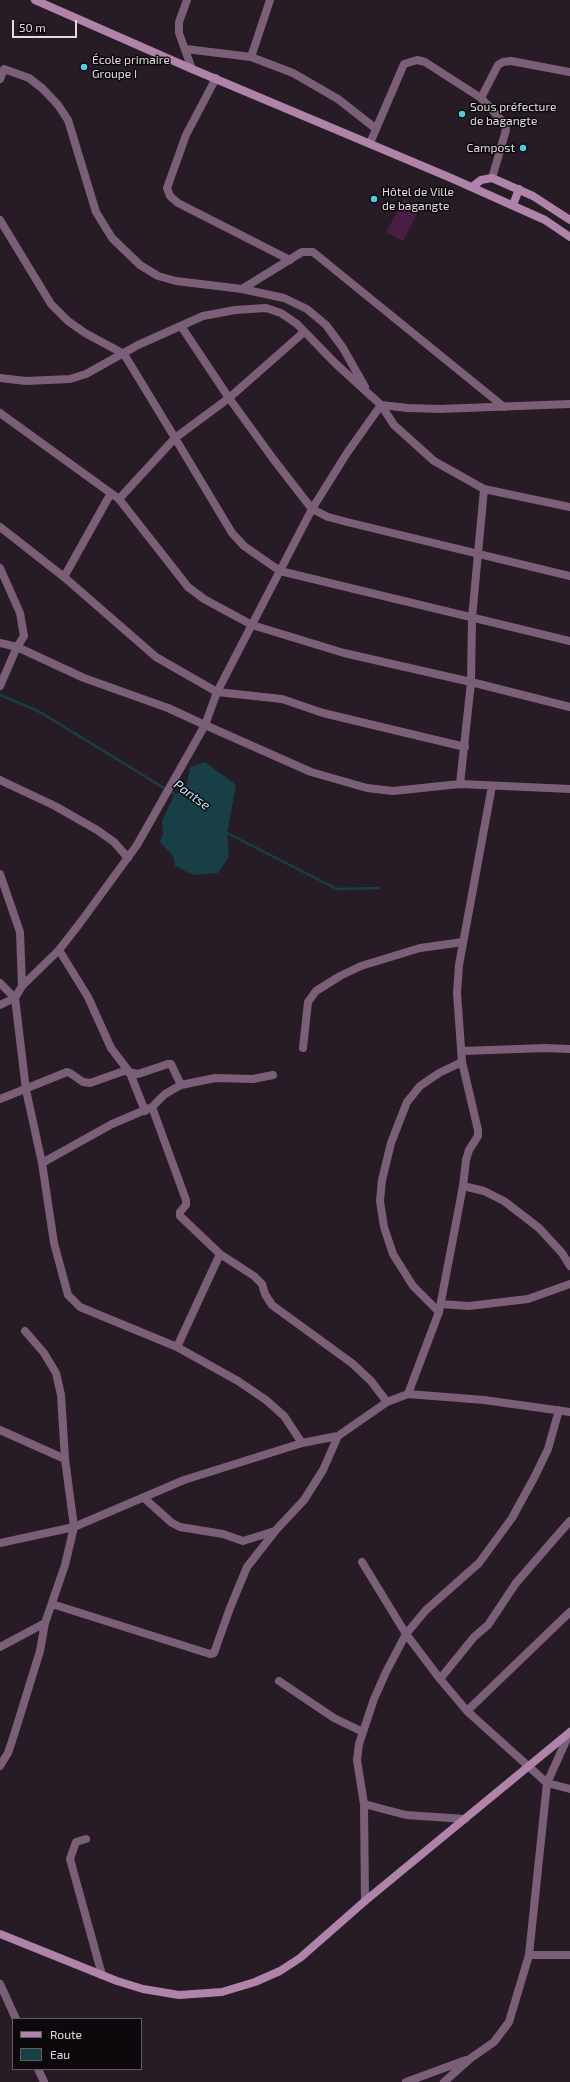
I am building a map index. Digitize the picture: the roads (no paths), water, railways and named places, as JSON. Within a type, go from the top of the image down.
[{"type":"street","points":[[35,0],[192,69],[370,143],[513,205],[545,220],[570,237]]},
{"type":"street","points":[[187,0],[178,22],[179,34],[186,49],[192,69]]},
{"type":"street","points":[[251,57],[270,0]]},
{"type":"street","points":[[186,49],[251,57],[293,73],[338,100],[375,128]]},
{"type":"street","points":[[370,143],[375,128],[404,64],[410,61],[425,62],[481,98],[500,117],[506,130],[492,178]]},
{"type":"street","points":[[481,98],[498,65],[503,62],[511,61],[570,72]]},
{"type":"street","points":[[0,79],[2,68],[29,78],[58,105],[68,120],[96,212],[112,238],[140,266],[158,276],[209,286],[242,289],[284,298],[307,309],[326,325],[343,348],[368,391]]},
{"type":"street","points":[[216,78],[186,135],[167,188],[170,196],[178,203],[290,260]]},
{"type":"street","points":[[472,187],[481,180],[492,178],[519,189],[570,220]]},
{"type":"street","points":[[513,205],[519,189]]},
{"type":"street","points":[[0,220],[51,304],[85,333],[124,354],[232,533],[244,546],[280,571],[570,642]]},
{"type":"street","points":[[242,289],[302,252],[308,251],[318,255],[504,407]]},
{"type":"street","points":[[0,378],[26,381],[70,379],[86,374],[138,345],[204,316],[235,310],[266,308],[281,313],[297,324],[336,364],[368,391],[381,405],[394,425],[434,461],[484,489],[570,508]]},
{"type":"street","points":[[180,326],[229,398],[312,509],[328,517],[347,522],[570,576]]},
{"type":"street","points":[[119,499],[175,438],[229,398],[304,332]]},
{"type":"street","points":[[381,405],[408,408],[504,407],[570,404]]},
{"type":"street","points":[[0,1005],[14,998],[22,986],[59,950],[128,858],[205,725],[217,692],[312,509],[347,453],[381,405]]},
{"type":"street","points":[[0,413],[119,499],[188,587],[204,600],[252,625],[344,653],[471,682],[570,708]]},
{"type":"street","points":[[460,784],[471,682],[472,618],[484,489]]},
{"type":"street","points":[[64,577],[111,493]]},
{"type":"street","points":[[0,526],[64,577],[156,657],[217,692],[282,699],[323,713],[465,747]]},
{"type":"street","points":[[0,568],[20,613],[24,636],[17,647],[0,686]]},
{"type":"street","points":[[0,643],[17,647],[84,678],[168,708],[311,772],[367,788],[394,791],[460,784],[570,789]]},
{"type":"street","points":[[0,780],[54,806],[97,830],[114,842],[128,858]]},
{"type":"street","points":[[408,1394],[440,1308],[463,1186],[466,1160],[469,1150],[478,1136],[478,1130],[462,1062],[457,993],[463,942],[492,786]]},
{"type":"street","points":[[0,874],[20,932],[22,986]]},
{"type":"street","points":[[303,1048],[308,1002],[316,992],[340,976],[378,960],[420,948],[463,942]]},
{"type":"street","points":[[59,950],[88,997],[111,1048],[130,1073],[149,1109],[174,1163],[186,1200],[186,1205],[180,1212],[180,1216],[220,1254],[254,1276],[262,1284],[265,1294],[272,1305],[353,1364],[371,1381],[387,1402]]},
{"type":"street","points":[[0,983],[14,998],[26,1090],[42,1163],[54,1243],[68,1294],[80,1307],[177,1347],[238,1380],[266,1400],[284,1416],[302,1443]]},
{"type":"street","points":[[462,1050],[545,1048],[570,1050]]},
{"type":"street","points":[[462,1062],[439,1073],[420,1086],[407,1102],[391,1143],[382,1180],[380,1201],[384,1227],[393,1254],[414,1286],[440,1308],[528,1299],[570,1284]]},
{"type":"street","points":[[0,1099],[26,1090],[66,1072],[83,1082],[90,1083],[124,1072],[138,1074],[170,1064],[181,1085]]},
{"type":"street","points":[[42,1163],[112,1124],[149,1109],[165,1094],[181,1085],[214,1078],[253,1079],[273,1075]]},
{"type":"street","points":[[463,1186],[484,1191],[504,1201],[540,1228],[562,1253],[570,1266]]},
{"type":"street","points":[[177,1347],[220,1254]]},
{"type":"street","points":[[0,1766],[8,1753],[14,1735],[40,1651],[45,1623],[65,1565],[74,1527],[65,1459],[61,1395],[56,1373],[44,1353],[25,1331]]},
{"type":"street","points":[[0,1543],[74,1527],[184,1480],[302,1443],[338,1436],[387,1402],[408,1394],[484,1400],[570,1412]]},
{"type":"street","points":[[365,1901],[364,1804],[357,1760],[363,1732],[374,1699],[406,1634],[426,1610],[479,1563],[512,1518],[548,1449],[559,1410]]},
{"type":"street","points":[[0,1430],[65,1459]]},
{"type":"street","points":[[52,1604],[210,1654],[214,1653],[247,1567],[276,1530],[304,1500],[323,1470],[338,1436]]},
{"type":"street","points":[[144,1498],[172,1523],[180,1527],[223,1534],[243,1541],[249,1541],[276,1530]]},
{"type":"street","points":[[440,1679],[474,1637],[488,1625],[516,1583],[570,1522]]},
{"type":"street","points":[[362,1562],[406,1634],[440,1679],[467,1711],[547,1783],[570,1789]]},
{"type":"street","points":[[467,1711],[570,1612]]},
{"type":"street","points":[[0,1647],[45,1623]]},
{"type":"street","points":[[279,1681],[334,1718],[363,1732]]},
{"type":"street","points":[[0,1934],[102,1975],[143,1989],[179,1995],[222,1992],[255,1982],[280,1971],[293,1962],[570,1732]]},
{"type":"street","points":[[444,2082],[470,2058],[494,2042],[509,2022],[529,1955],[547,1783],[570,1732]]},
{"type":"street","points":[[364,1804],[406,1815],[465,1819]]},
{"type":"street","points":[[86,1839],[76,1842],[70,1859],[102,1975]]},
{"type":"street","points":[[529,1955],[570,1955]]},
{"type":"street","points":[[0,1984],[16,2018]]},
{"type":"street","points":[[406,2082],[470,2058]]},
{"type":"street","points":[[38,2070],[44,2082]]},
{"type":"water","points":[[205,762],[236,785],[227,833],[229,857],[218,873],[193,875],[175,866],[173,856],[160,842],[163,834],[162,820],[175,794],[186,788],[190,767]]},
{"type":"waterway","name":"Pantse","points":[[0,695],[40,712],[177,796]]},
{"type":"waterway","name":"Pantse","points":[[225,832],[337,889],[379,888]]},
{"type":"place","name":"École primaire Groupe I","points":[[84,67]]},
{"type":"place","name":"Sous préfecture de bagangte","points":[[462,114]]},
{"type":"place","name":"Campost","points":[[523,148]]},
{"type":"place","name":"Hôtel de Ville de bagangte","points":[[374,199]]}]
